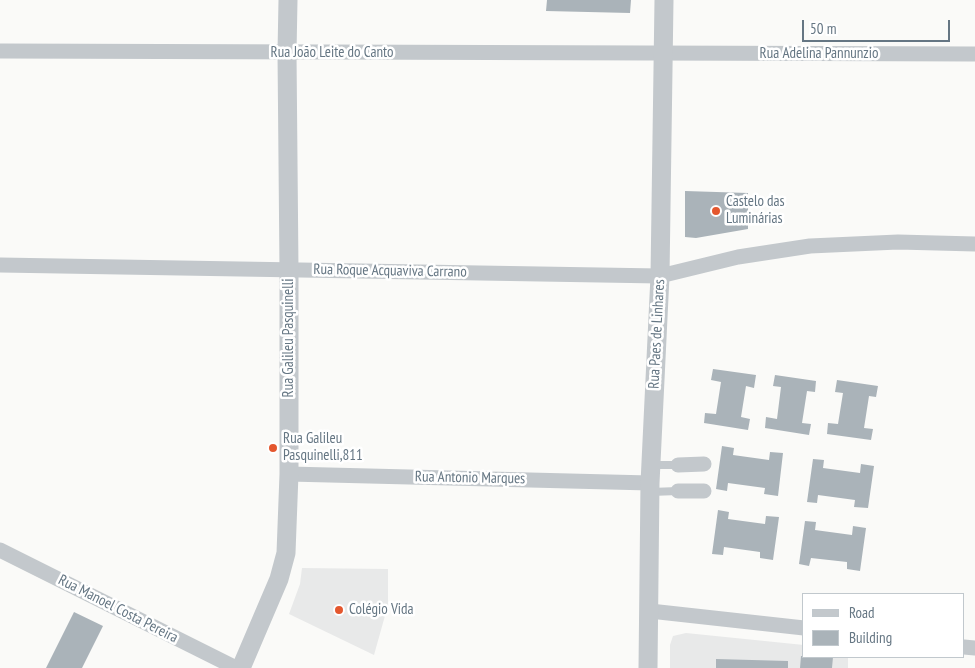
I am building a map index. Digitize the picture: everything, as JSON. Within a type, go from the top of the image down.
[{"type":"street","name":"Rua Galileu Pasquinelli","points":[[241,668],[279,579],[286,553],[289,474],[290,270],[288,0]]},
{"type":"street","name":"Rua Paes de Linhares","points":[[648,668],[651,480],[660,276],[664,0]]},
{"type":"street","name":"Rua João Leite do Canto","points":[[0,51],[663,54]]},
{"type":"street","name":"Rua Adelina Pannunzio","points":[[663,54],[975,54]]},
{"type":"street","name":"Rua Roque Acquaviva Carrano","points":[[0,265],[660,276],[738,257],[810,246],[898,242],[975,244]]},
{"type":"street","points":[[678,465],[704,464]]},
{"type":"street","name":"Rua Antonio Marques","points":[[289,474],[651,480]]},
{"type":"street","points":[[678,491],[704,492]]},
{"type":"street","name":"Rua Manoel Costa Pereira","points":[[0,550],[236,668]]},
{"type":"street","points":[[650,611],[802,628]]},
{"type":"lane","points":[[651,480],[678,465]]},
{"type":"lane","points":[[651,480],[678,491]]},
{"type":"shaded area","name":"Colégio Vida","points":[[302,568],[388,569],[388,605],[374,655],[289,614],[300,584]]},
{"type":"shaded area","points":[[686,633],[802,645],[802,658],[848,658],[848,668],[670,668],[670,645],[673,636]]},
{"type":"building","points":[[547,0],[631,0],[630,13],[546,11]]},
{"type":"building","name":"Castelo das Luminárias","points":[[685,191],[748,193],[748,229],[696,238],[685,237]]},
{"type":"building","points":[[713,369],[756,375],[754,388],[746,386],[741,417],[750,419],[748,430],[704,423],[705,413],[716,414],[721,382],[711,380]]},
{"type":"building","points":[[775,375],[816,381],[815,392],[807,391],[802,423],[811,424],[809,435],[765,428],[766,417],[777,419],[781,387],[773,386]]},
{"type":"building","points":[[837,380],[878,386],[876,397],[869,396],[864,428],[873,429],[871,440],[827,434],[828,423],[838,424],[843,393],[835,392]]},
{"type":"building","points":[[722,446],[734,448],[733,455],[769,460],[770,452],[783,453],[778,496],[764,494],[765,488],[728,483],[727,491],[716,489]]},
{"type":"building","points":[[813,459],[824,460],[823,468],[860,473],[861,464],[874,466],[868,508],[854,507],[855,500],[818,495],[817,503],[807,502]]},
{"type":"building","points":[[718,510],[729,512],[728,519],[765,524],[766,516],[779,517],[773,560],[760,558],[760,552],[724,547],[723,555],[712,554]]},
{"type":"building","points":[[805,521],[816,522],[815,530],[852,535],[853,526],[866,528],[860,571],[847,569],[847,562],[811,558],[809,566],[799,564]]},
{"type":"building","points":[[74,612],[103,626],[82,668],[46,668]]},
{"type":"building","points":[[801,656],[802,658],[833,658],[832,668],[800,668]]},
{"type":"building","points":[[716,659],[788,661],[788,668],[716,668]]},
{"type":"place","name":"Castelo das Luminárias","points":[[716,211]]},
{"type":"place","name":"Rua Galileu Pasquinelli,811","points":[[273,448]]},
{"type":"place","name":"Colégio Vida","points":[[339,610]]}]
